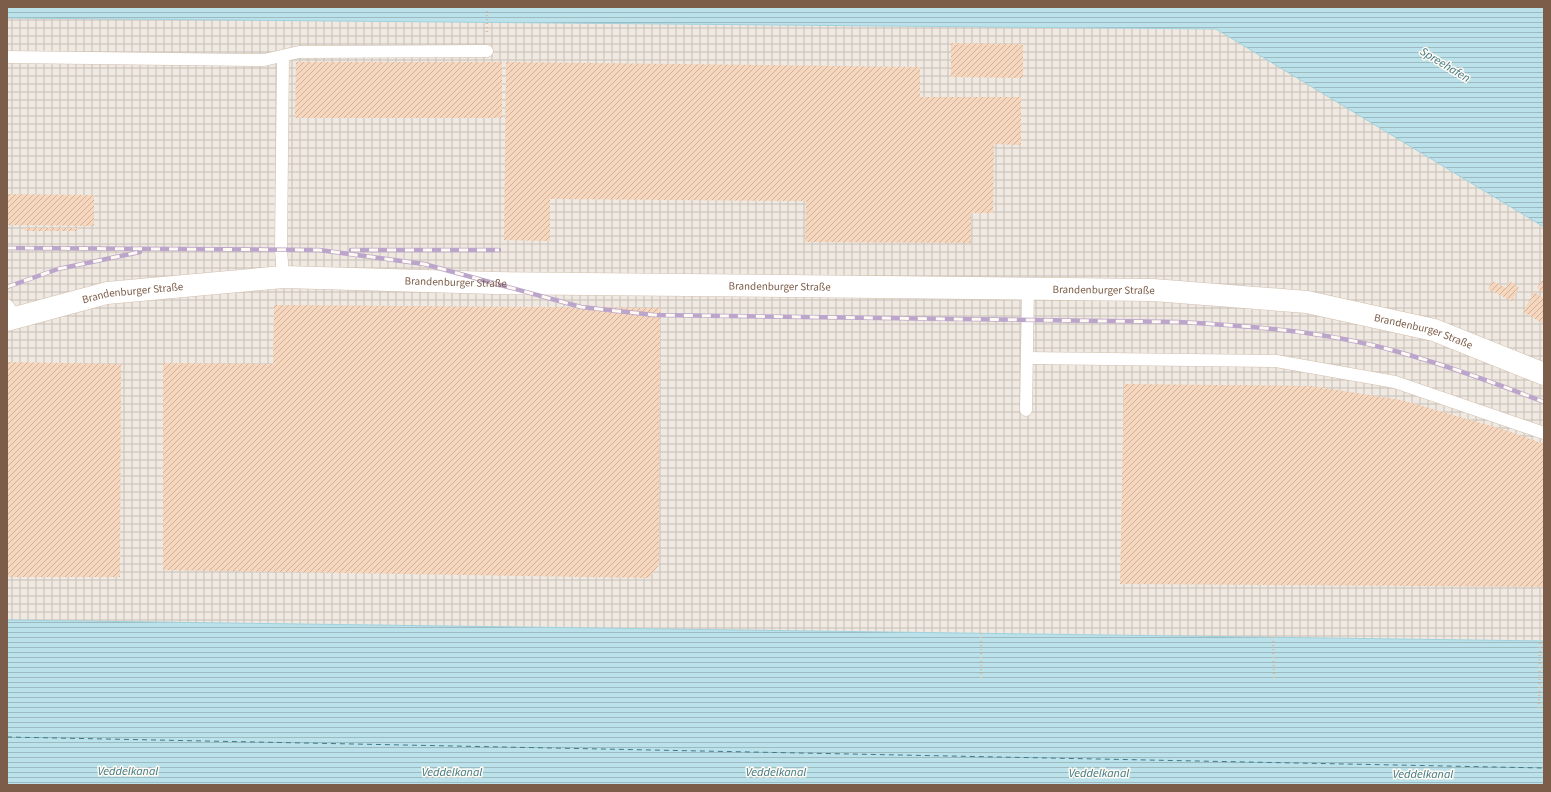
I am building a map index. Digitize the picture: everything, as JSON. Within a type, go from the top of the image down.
[{"type":"street","name":"Brandenburger Straße","points":[[10,314],[107,293],[283,277],[495,283],[1153,290],[1307,302],[1434,330],[1544,374]]},
{"type":"lane","points":[[7,57],[264,60],[299,52],[487,51]]},
{"type":"lane","points":[[283,56],[281,249],[283,277]]},
{"type":"lane","points":[[1026,410],[1028,288]]},
{"type":"lane","points":[[1027,358],[1276,361],[1395,382],[1544,433]]},
{"type":"path","points":[[487,7],[487,51]]},
{"type":"path","points":[[981,633],[981,680]]},
{"type":"path","points":[[1273,637],[1274,679]]},
{"type":"path","points":[[1540,641],[1540,708]]},
{"type":"shaded area","points":[[7,18],[1216,29],[1544,227],[1544,641],[7,620]]},
{"type":"water","name":"Spreehafen","points":[[7,7],[1544,7],[1544,227],[1216,29],[7,18]]},
{"type":"water","name":"Veddelkanal","points":[[7,620],[1544,641],[1544,785],[7,785]]},
{"type":"building","points":[[951,43],[1023,44],[1023,78],[951,77]]},
{"type":"building","points":[[296,62],[502,62],[502,118],[295,118]]},
{"type":"building","points":[[506,62],[920,67],[920,97],[1021,97],[1021,145],[994,144],[993,213],[971,213],[971,243],[805,242],[806,201],[550,199],[550,241],[504,240]]},
{"type":"building","points":[[7,194],[94,195],[94,226],[7,225]]},
{"type":"building","points":[[25,228],[77,228],[77,231],[25,231]]},
{"type":"building","points":[[1544,278],[1544,293],[1537,288]]},
{"type":"building","points":[[1493,281],[1506,288],[1509,281],[1519,287],[1512,301],[1488,289]]},
{"type":"building","points":[[1534,292],[1544,298],[1544,324],[1523,312]]},
{"type":"building","points":[[274,305],[660,308],[659,565],[649,578],[163,570],[163,363],[273,364]]},
{"type":"building","points":[[7,362],[121,364],[120,577],[7,577]]},
{"type":"building","points":[[1124,384],[1312,386],[1401,400],[1505,430],[1544,444],[1544,587],[1120,584]]},
{"type":"ferry route","points":[[7,737],[1544,768]]},
{"type":"railway","points":[[7,248],[319,250],[424,264],[581,307],[654,315],[1178,322],[1287,330],[1368,344],[1395,351],[1433,362],[1544,402]]},
{"type":"railway","points":[[351,250],[499,250]]},
{"type":"railway","points":[[7,287],[58,269],[140,252]]}]
